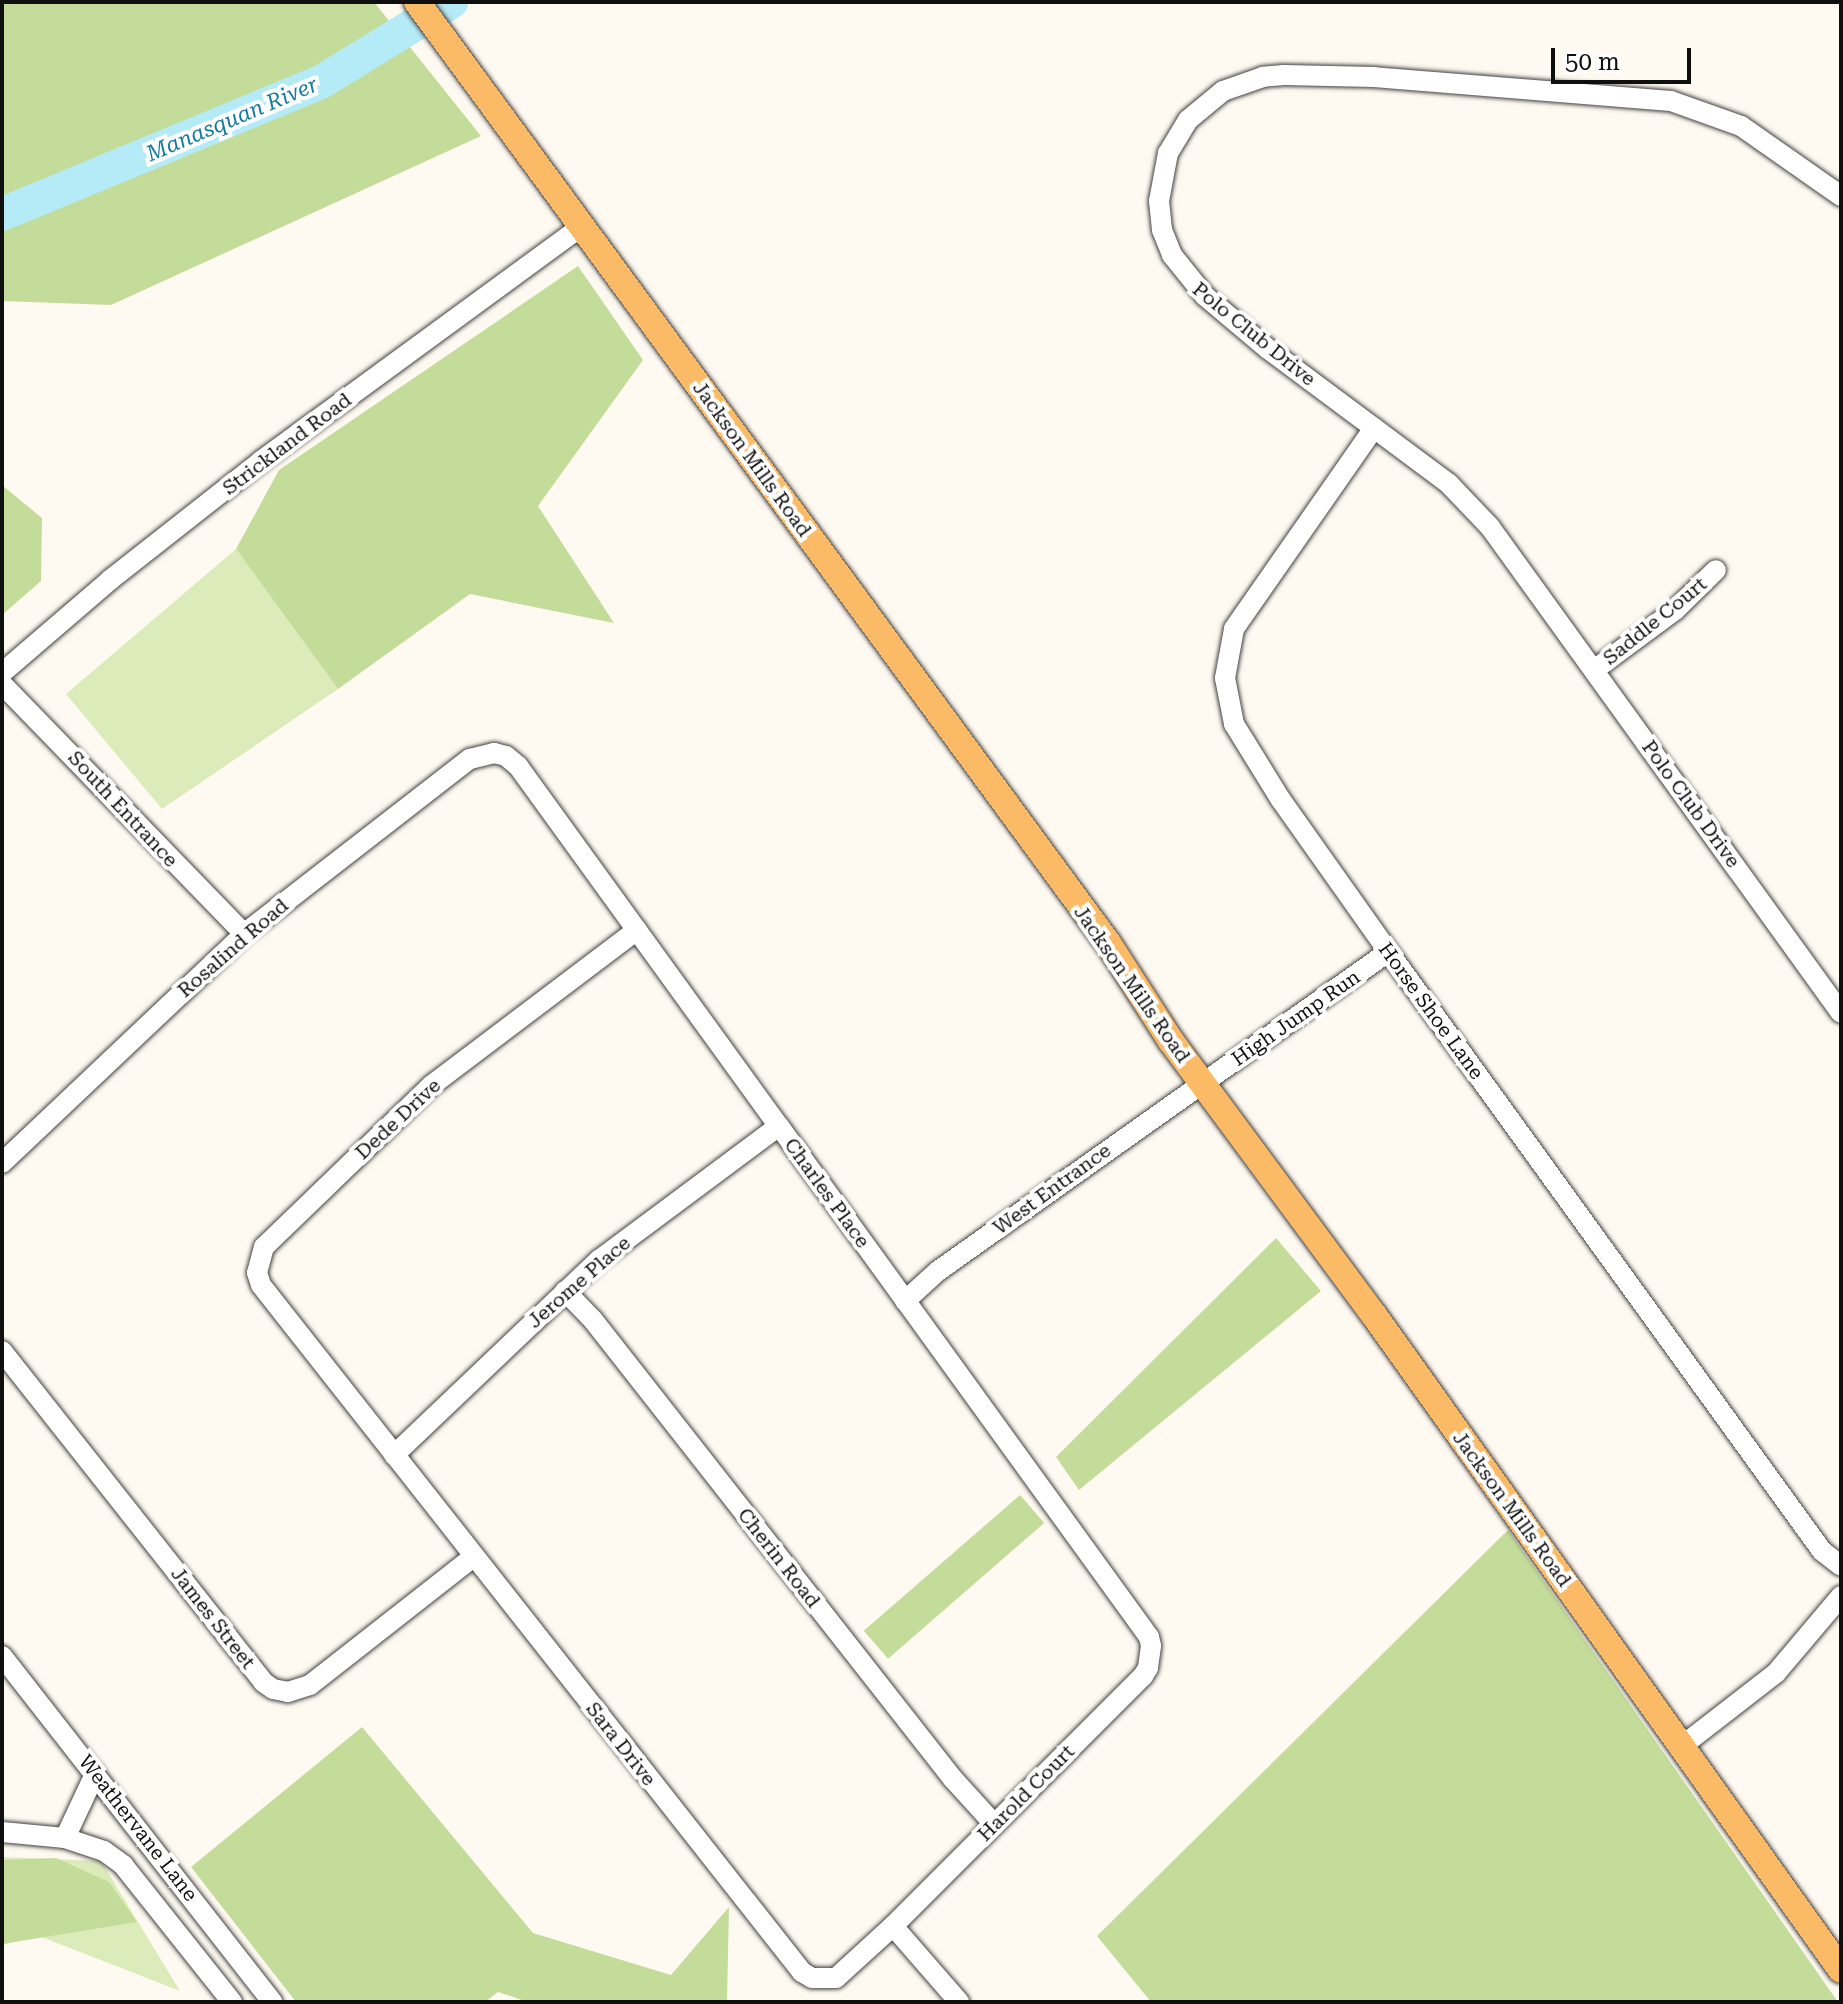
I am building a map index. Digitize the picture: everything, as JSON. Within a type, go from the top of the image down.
[{"type":"main road","name":"Jackson Mills Road","points":[[417,2],[1108,943],[1203,1083],[1841,1970]]},
{"type":"street","name":"Polo Club Drive","points":[[1841,196],[1741,126],[1671,101],[1374,77],[1263,77],[1223,91],[1188,120],[1168,153],[1159,201],[1162,230],[1172,255],[1188,279],[1205,296],[1473,506],[1841,1013]]},
{"type":"street","name":"Strickland Road","points":[[2,673],[110,580],[261,461],[582,226]]},
{"type":"street","name":"Horse Shoe Lane","points":[[1374,428],[1244,611],[1229,645],[1225,678],[1229,708],[1240,736],[1388,952],[1822,1551],[1841,1566]]},
{"type":"street","name":"Saddle Court","points":[[1594,670],[1675,610],[1716,570]]},
{"type":"street","name":"South Entrance","points":[[2,684],[244,934]]},
{"type":"street","name":"Rosalind Road","points":[[2,1163],[244,934],[470,759],[481,754]]},
{"type":"street","name":"Charles Place","points":[[481,754],[506,756],[518,766],[1149,1637],[1152,1655]]},
{"type":"street","name":"Dede Drive","points":[[310,1348],[261,1285],[257,1273],[264,1247],[432,1085],[637,930]]},
{"type":"street","name":"High Jump Run","points":[[1203,1083],[1388,952]]},
{"type":"street","name":"West Entrance","points":[[905,1301],[938,1271],[1203,1083]]},
{"type":"street","name":"Jerome Place","points":[[394,1455],[599,1260],[779,1126]]},
{"type":"street","name":"Cherin Road","points":[[565,1291],[593,1320],[953,1779],[994,1824]]},
{"type":"street","name":"Sara Drive","points":[[310,1348],[802,1972],[824,1980],[836,1978],[893,1926]]},
{"type":"street","name":"James Street","points":[[2,1351],[263,1682],[273,1689],[288,1692],[310,1685],[473,1557]]},
{"type":"street","points":[[1682,1746],[1776,1673],[1841,1596]]},
{"type":"street","name":"Harold Court","points":[[893,1926],[1143,1676],[1152,1655]]},
{"type":"street","name":"Weathervane Lane","points":[[2,1656],[272,2002]]},
{"type":"street","points":[[65,1838],[95,1774]]},
{"type":"street","name":"Weathervane Lane","points":[[2,1832],[65,1838],[104,1851],[123,1865],[232,2002]]},
{"type":"street","points":[[893,1926],[959,2002]]},
{"type":"green space","points":[[2,2],[374,2],[481,136],[111,305],[2,301]]},
{"type":"green space","points":[[578,266],[643,360],[538,506],[614,623],[470,594],[338,689],[236,549],[279,470]]},
{"type":"green space","points":[[2,485],[42,518],[41,581],[2,615]]},
{"type":"green space","points":[[236,549],[338,689],[162,809],[66,694]]},
{"type":"green space","points":[[1276,1238],[1321,1291],[1079,1490],[1056,1457]]},
{"type":"green space","points":[[1020,1495],[1044,1523],[888,1659],[864,1631]]},
{"type":"green space","points":[[1508,1530],[1838,2002],[1151,2002],[1097,1936]]},
{"type":"green space","points":[[362,1727],[533,1933],[671,1975],[729,1907],[727,2002],[528,2002],[498,1992],[485,2002],[296,2002],[191,1867]]},
{"type":"green space","points":[[2,1857],[101,1861],[180,1991],[39,1936],[2,1945]]},
{"type":"green space","points":[[56,1858],[109,1882],[137,1922],[2,1944],[2,1860]]},
{"type":"waterway","name":"Manasquan River","points":[[2,214],[321,82],[451,2]]}]
